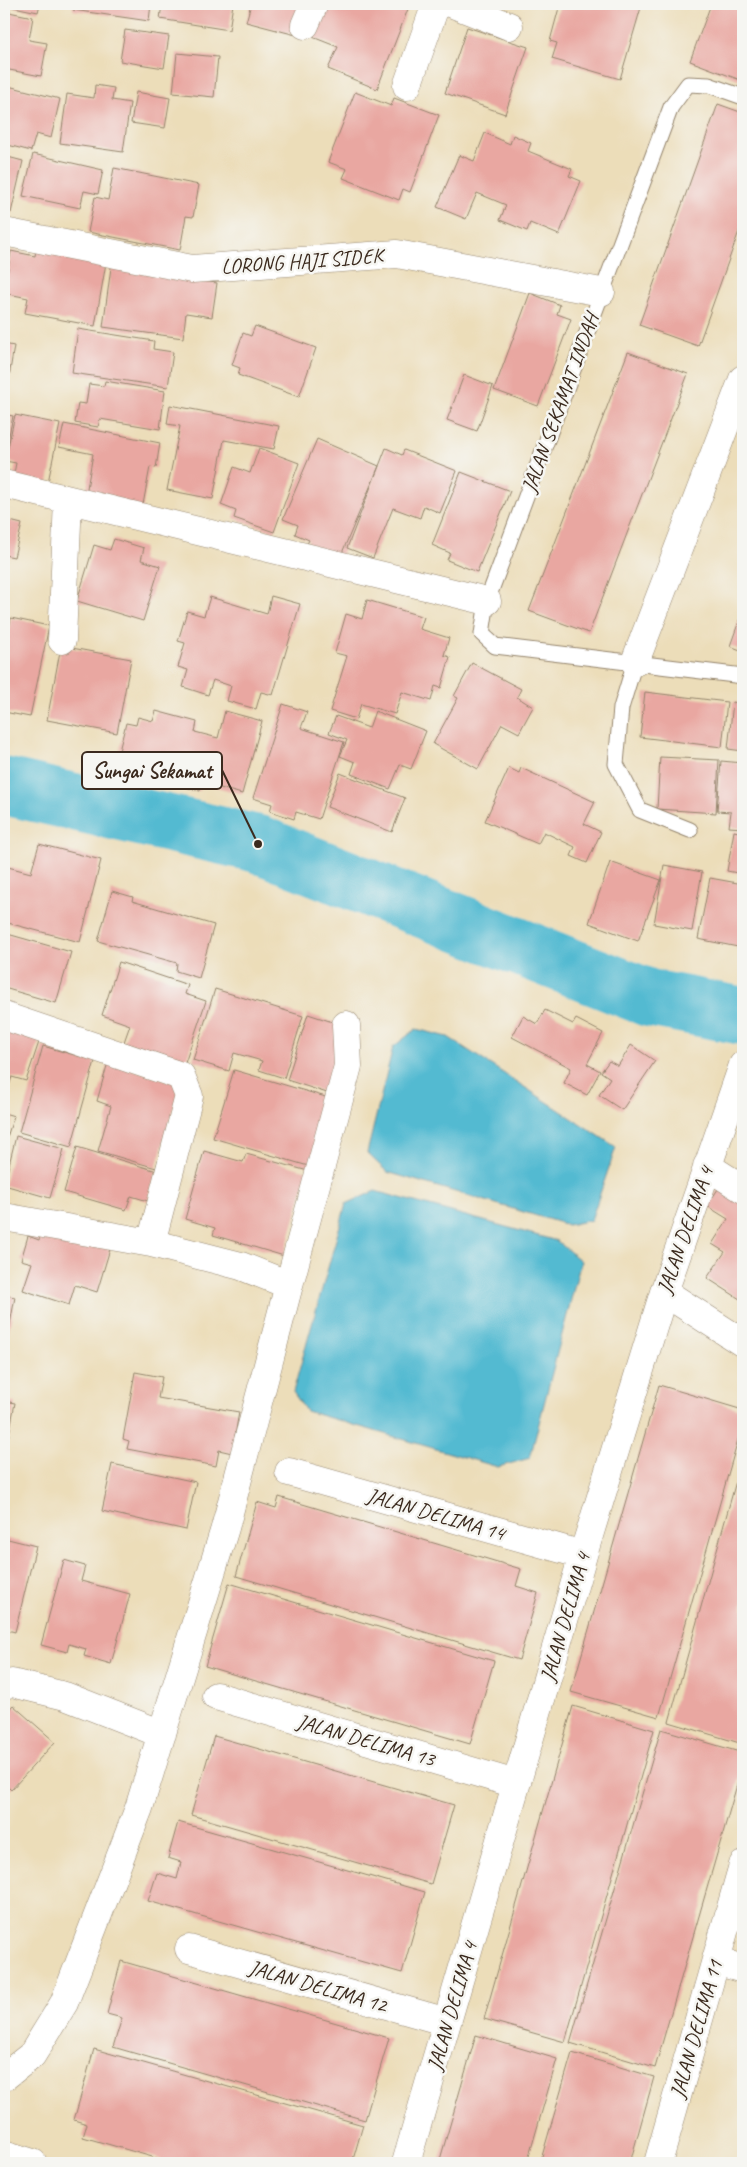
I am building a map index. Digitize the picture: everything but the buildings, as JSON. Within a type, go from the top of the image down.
[{"type":"street","points":[[407,86],[436,4]]},
{"type":"street","points":[[453,4],[509,26]]},
{"type":"street","name":"LORONG HAJI SIDEK","points":[[4,232],[192,269],[397,254],[601,292]]},
{"type":"street","points":[[634,662],[743,379]]},
{"type":"street","points":[[4,484],[487,601]]},
{"type":"street","points":[[62,640],[68,500]]},
{"type":"street","points":[[4,1016],[181,1076],[189,1096],[151,1243]]},
{"type":"street","points":[[4,2077],[32,2055],[64,2003],[138,1808],[224,1528],[348,1066],[346,1025]]},
{"type":"street","name":"JALAN DELIMA 4","points":[[406,2163],[583,1555],[664,1292],[707,1166],[741,1076]]},
{"type":"street","points":[[707,1166],[743,1189]]},
{"type":"street","points":[[4,1216],[151,1243],[241,1266],[289,1285]]},
{"type":"street","points":[[664,1292],[743,1343]]},
{"type":"street","name":"JALAN DELIMA 14","points":[[289,1472],[583,1555]]},
{"type":"street","points":[[4,1685],[12,1683],[66,1696],[162,1734]]},
{"type":"street","name":"JALAN DELIMA 13","points":[[216,1696],[516,1784]]},
{"type":"street","name":"JALAN DELIMA 11","points":[[658,2163],[743,1865]]},
{"type":"street","name":"JALAN DELIMA 12","points":[[189,1949],[447,2022]]},
{"type":"street","points":[[716,1961],[743,1969]]},
{"type":"street","points":[[4,2154],[33,2163]]},
{"type":"lane","name":"JALAN SEKAMAT INDAH","points":[[743,96],[709,85],[688,84],[671,107],[487,601],[482,634],[495,646],[743,676]]},
{"type":"lane","points":[[634,662],[621,708],[616,764],[640,810],[690,830]]},
{"type":"water","points":[[416,1029],[448,1037],[616,1147],[591,1220],[568,1225],[387,1172],[367,1153],[393,1047]]},
{"type":"water","points":[[375,1191],[557,1241],[581,1261],[530,1458],[498,1467],[306,1411],[293,1392],[346,1204]]},
{"type":"waterway","points":[[4,786],[258,844],[649,998],[743,1016]]},
{"type":"place","name":"Sungai Sekamat","points":[[258,844]]}]
